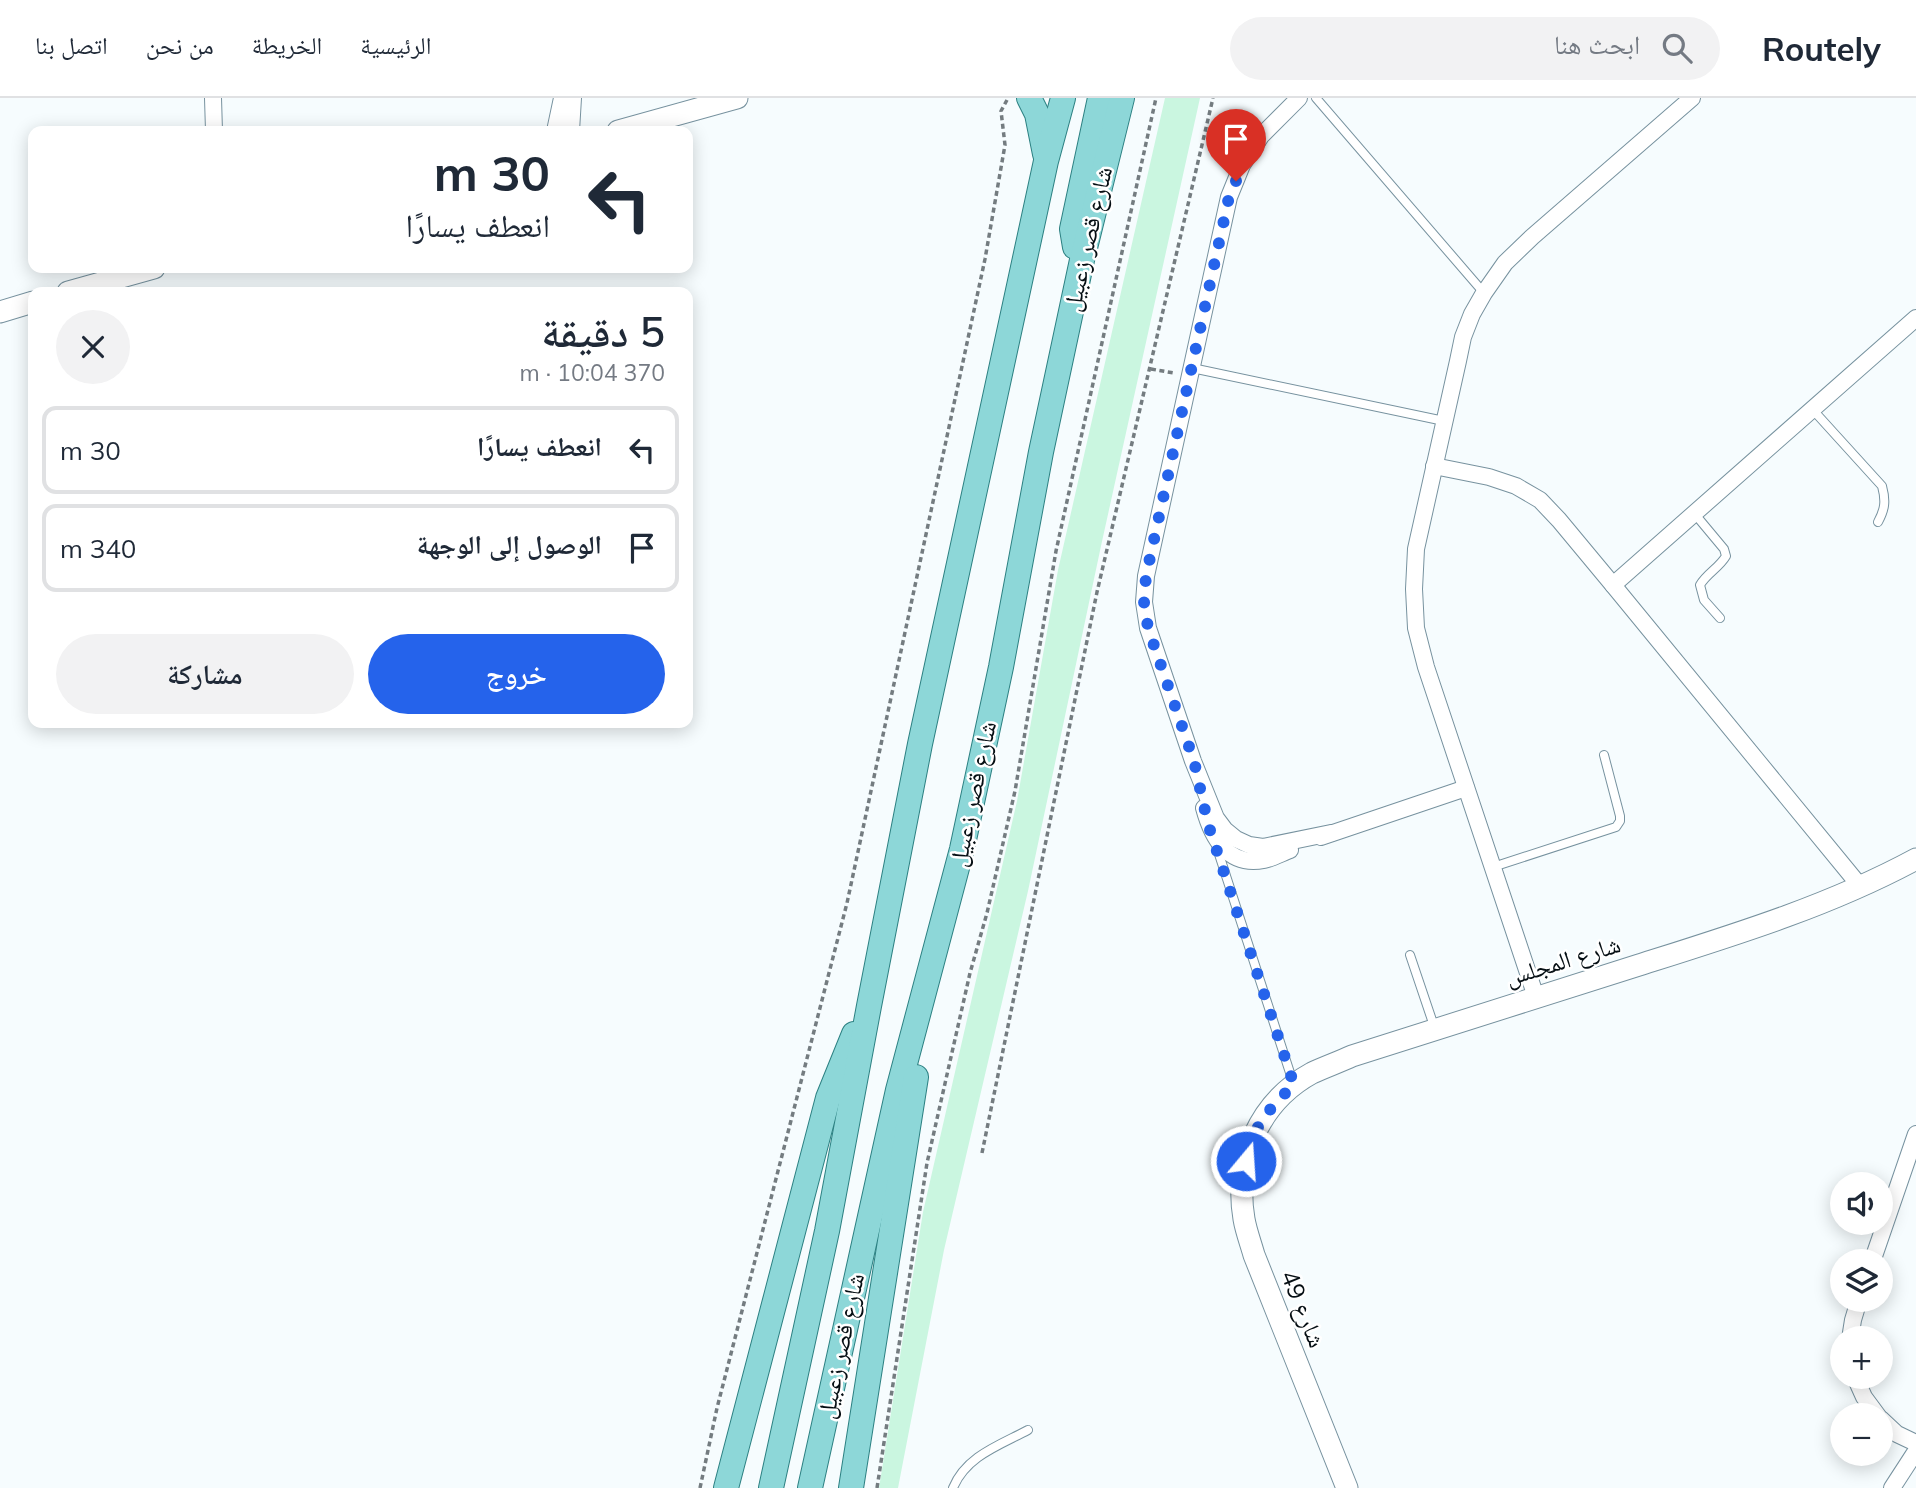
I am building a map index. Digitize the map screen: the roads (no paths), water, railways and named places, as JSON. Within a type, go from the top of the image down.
[{"type":"main road","points":[[1029,98],[1037,114],[1046,161]]},
{"type":"main road","name":"شارع قصر زعبيل","points":[[771,1488],[827,1231],[923,731],[1046,161],[1063,98]]},
{"type":"main road","points":[[1082,260],[1072,229],[1100,98]]},
{"type":"main road","name":"شارع قصر زعبيل","points":[[810,1488],[898,1090],[962,849],[1041,452],[1082,260],[1122,98]]},
{"type":"main road","points":[[726,1488],[828,1098],[846,1051],[869,1006]]},
{"type":"main road","points":[[851,1488],[915,1083],[916,1027]]},
{"type":"street","points":[[213,98],[215,126]]},
{"type":"street","points":[[556,126],[562,98]]},
{"type":"street","points":[[572,126],[573,98]]},
{"type":"street","points":[[636,126],[737,98]]},
{"type":"street","points":[[1299,98],[1261,136],[1242,165],[1229,197],[1146,576],[1144,602],[1148,628],[1194,761],[1216,818],[1225,830],[1249,845],[1263,847],[1331,833]]},
{"type":"street","points":[[1536,997],[1426,667],[1416,628],[1416,549],[1464,337],[1483,293],[1505,263],[1532,237],[1687,100]]},
{"type":"street","points":[[86,287],[136,273]]},
{"type":"street","points":[[0,312],[28,304]]},
{"type":"street","points":[[1613,585],[1916,318]]},
{"type":"street","points":[[1434,466],[1489,477],[1516,486],[1540,500],[1860,886]]},
{"type":"street","points":[[1194,761],[1208,824],[1214,837],[1223,849],[1235,857],[1249,861],[1264,860],[1331,833],[1466,788]]},
{"type":"street","name":"شارع المجلس","points":[[1249,1143],[1276,1101],[1312,1073],[1352,1056],[1785,917],[1916,859]]},
{"type":"street","points":[[1876,1249],[1916,1134]]},
{"type":"street","name":"شارع 49","points":[[1249,1143],[1242,1180],[1244,1219],[1254,1255],[1347,1488]]},
{"type":"street","points":[[1893,1430],[1916,1443]]},
{"type":"street","points":[[1892,1488],[1916,1451]]},
{"type":"lane","points":[[1316,98],[1483,293]]},
{"type":"lane","points":[[1191,372],[1444,421]]},
{"type":"lane","points":[[1813,410],[1882,486],[1884,511],[1878,522]]},
{"type":"lane","points":[[1695,513],[1724,549],[1726,556],[1700,585],[1704,600],[1720,618]]},
{"type":"lane","points":[[1493,867],[1616,827],[1620,816],[1604,755]]},
{"type":"lane","points":[[1214,837],[1294,1085]]},
{"type":"lane","points":[[1410,956],[1435,1029]]},
{"type":"lane","points":[[953,1488],[968,1464],[983,1453],[1028,1430]]}]
